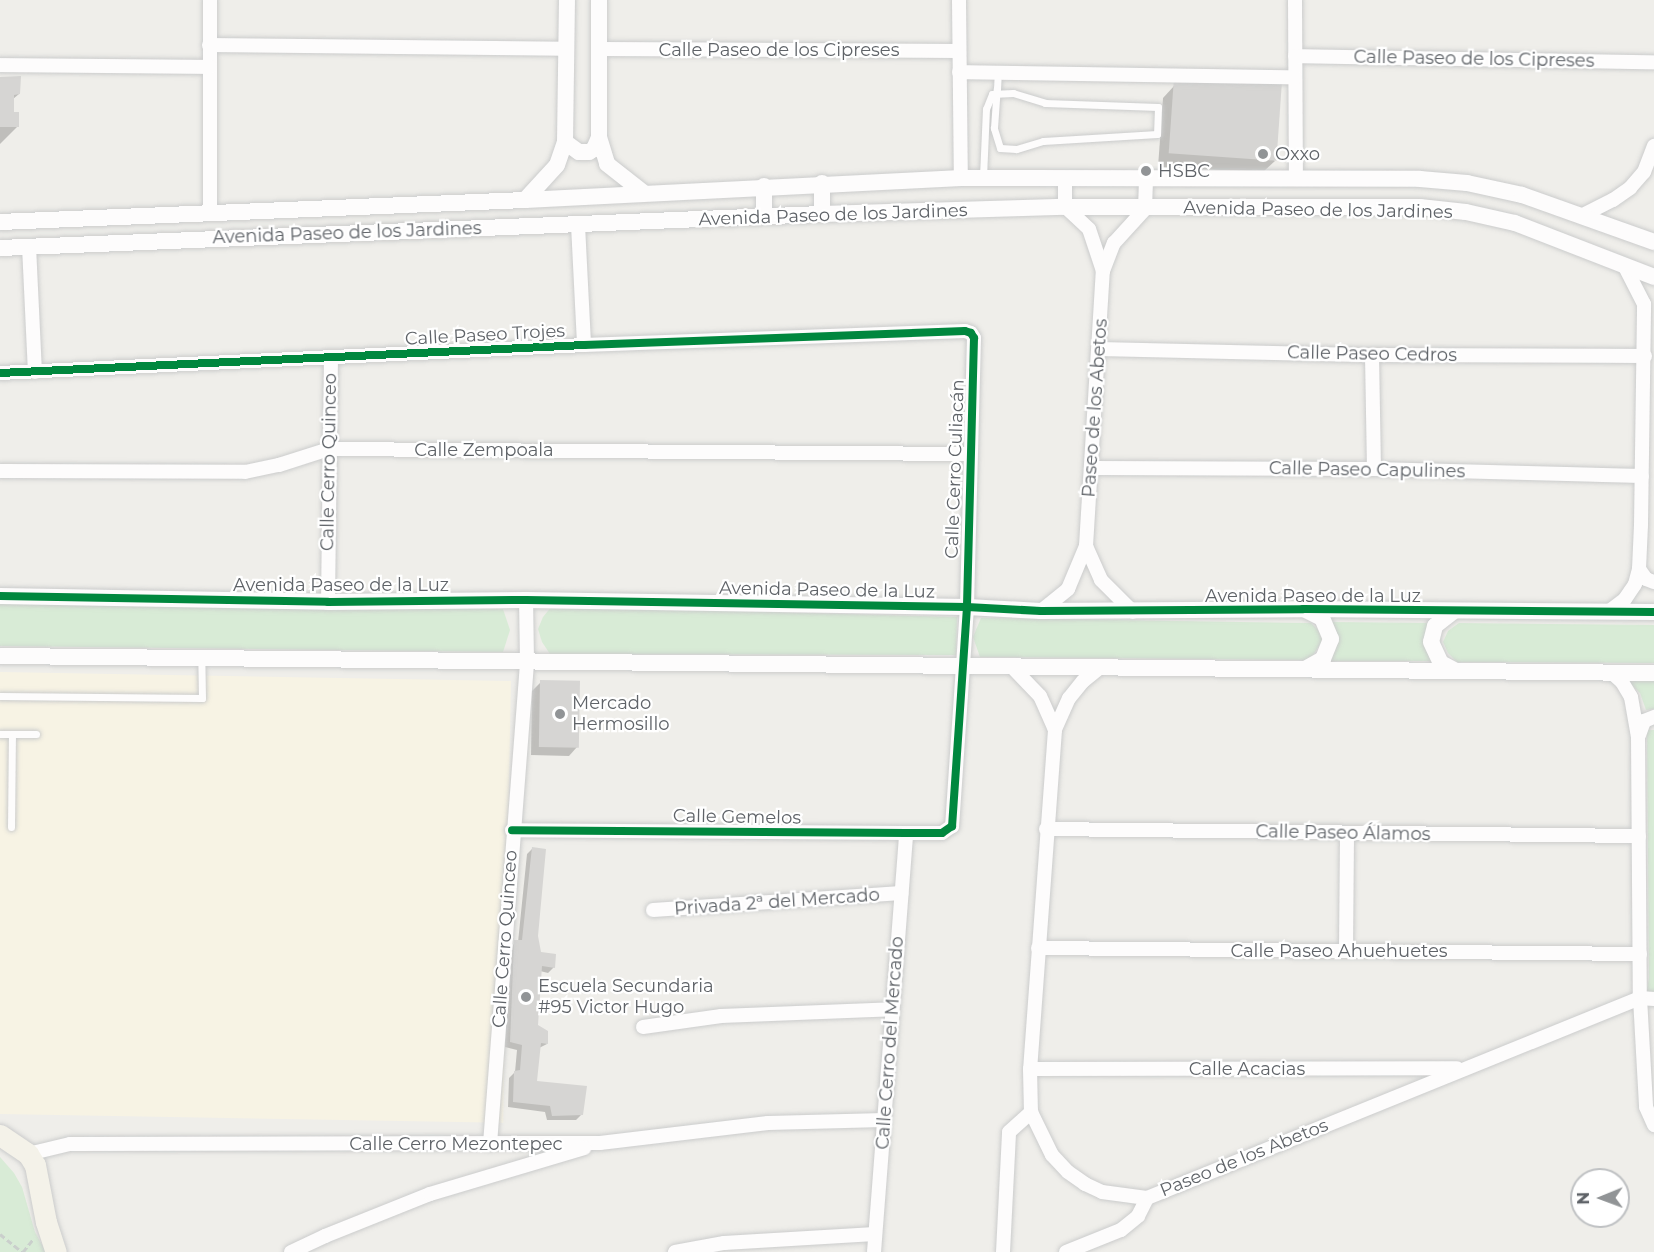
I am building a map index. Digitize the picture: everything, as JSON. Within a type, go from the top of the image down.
[{"type":"main road","points":[[0,1135],[28,1154],[35,1165],[46,1222],[56,1252]]},
{"type":"street","points":[[210,0],[210,213]]},
{"type":"street","points":[[525,200],[556,165],[565,142],[567,0]]},
{"type":"street","points":[[599,0],[599,137],[607,164],[619,176],[644,193]]},
{"type":"street","points":[[959,0],[961,178]]},
{"type":"street","points":[[1295,0],[1296,178]]},
{"type":"street","points":[[209,45],[565,49]]},
{"type":"street","name":"Calle Paseo de los Cipreses","points":[[598,49],[959,51]]},
{"type":"street","name":"Calle Paseo de los Cipreses","points":[[1295,56],[1654,62]]},
{"type":"street","points":[[0,65],[210,67]]},
{"type":"street","points":[[959,72],[1295,77]]},
{"type":"street","points":[[565,142],[579,152],[589,152],[594,149],[599,137]]},
{"type":"street","points":[[1581,216],[1613,200],[1630,188],[1644,172],[1654,146]]},
{"type":"street","name":"Avenida Paseo de los Jardines","points":[[0,222],[354,205],[525,200],[822,183],[961,178],[1296,178],[1467,183],[1522,195],[1654,242]]},
{"type":"street","points":[[1065,178],[1065,207]]},
{"type":"street","points":[[1145,209],[1146,178]]},
{"type":"street","points":[[822,183],[822,214]]},
{"type":"street","points":[[764,186],[764,216]]},
{"type":"street","points":[[417,204],[417,230]]},
{"type":"street","points":[[354,205],[355,232]]},
{"type":"street","name":"Avenida Paseo de los Jardines","points":[[0,248],[822,214],[1065,207],[1145,209],[1420,207],[1466,212],[1515,223],[1654,277]]},
{"type":"street","name":"Paseo de los Abetos","points":[[1065,207],[1089,229],[1103,271]]},
{"type":"street","name":"Paseo de los Abetos","points":[[1041,611],[1068,589],[1086,546],[1103,271],[1114,243],[1145,209]]},
{"type":"street","points":[[578,225],[584,345]]},
{"type":"street","points":[[29,246],[35,372]]},
{"type":"street","points":[[1608,612],[1625,599],[1635,584],[1639,569],[1645,356],[1649,338],[1644,304],[1624,265]]},
{"type":"street","name":"Calle Paseo Trojes","points":[[0,373],[584,345],[964,331],[971,333]]},
{"type":"street","name":"Calle Cerro Culiacán","points":[[964,667],[974,338],[971,333]]},
{"type":"street","name":"Calle Paseo Cedros","points":[[1099,349],[1372,355],[1645,356]]},
{"type":"street","points":[[1372,355],[1374,469]]},
{"type":"street","name":"Calle Cerro Quinceo","points":[[328,602],[328,449],[331,358]]},
{"type":"street","name":"Calle Zempoala","points":[[0,471],[245,472],[279,465],[328,449],[970,454]]},
{"type":"street","name":"Calle Paseo Capulines","points":[[1091,468],[1374,469],[1642,476]]},
{"type":"street","name":"Paseo de los Abetos","points":[[1086,546],[1101,580],[1133,612]]},
{"type":"street","points":[[1639,569],[1646,579],[1654,582]]},
{"type":"street","name":"Avenida Paseo de la Luz","points":[[0,596],[328,602],[526,600],[1133,612],[1303,609],[1654,612]]},
{"type":"street","name":"Calle Cerro Quinceo","points":[[490,1144],[512,830],[527,661],[526,600]]},
{"type":"street","points":[[1303,609],[1322,618],[1331,639],[1323,659],[1303,669]]},
{"type":"street","points":[[1454,611],[1446,615],[1435,626],[1431,642],[1441,663],[1454,670]]},
{"type":"street","points":[[0,656],[1654,673]]},
{"type":"street","name":"Calle Gemelos","points":[[512,830],[942,832],[952,826],[955,819],[964,667]]},
{"type":"street","name":"Paseo de los Abetos","points":[[1012,667],[1040,696],[1055,730]]},
{"type":"street","name":"Paseo de los Abetos","points":[[1098,669],[1083,681],[1069,698],[1055,730],[1030,1069],[1031,1112],[1052,1155],[1068,1172],[1102,1192],[1146,1198],[1464,1068],[1647,998]]},
{"type":"street","points":[[1611,672],[1622,682],[1631,697],[1638,737],[1640,954],[1647,998],[1646,1107],[1654,1125]]},
{"type":"street","points":[[1638,737],[1644,721],[1654,717]]},
{"type":"street","name":"Calle Paseo Álamos","points":[[1046,829],[1639,836]]},
{"type":"street","name":"Calle Cerro del Mercado","points":[[874,1252],[906,833]]},
{"type":"street","points":[[1346,951],[1347,834]]},
{"type":"street","name":"Privada 2ª del Mercado","points":[[653,910],[901,893]]},
{"type":"street","name":"Calle Paseo Ahuehuetes","points":[[1038,948],[1640,954]]},
{"type":"street","points":[[643,1027],[721,1016],[892,1009]]},
{"type":"street","name":"Calle Acacias","points":[[1030,1069],[1464,1068]]},
{"type":"street","points":[[1003,1252],[1009,1132],[1031,1112]]},
{"type":"street","name":"Calle Cerro Mezontepec","points":[[28,1154],[70,1144],[600,1143],[768,1123],[884,1120]]},
{"type":"street","points":[[291,1252],[430,1194],[600,1143]]},
{"type":"street","points":[[1066,1252],[1121,1230],[1138,1216],[1146,1198]]},
{"type":"street","points":[[675,1252],[724,1243],[875,1233]]},
{"type":"lane","points":[[983,178],[986,110],[992,94],[1003,94],[1013,93],[1045,103],[1158,107],[1157,134],[1043,141],[1016,149],[1000,148],[994,128],[996,109],[996,99],[997,89],[998,72]]},
{"type":"lane","points":[[0,696],[202,698],[201,658]]},
{"type":"lane","points":[[0,734],[36,734]]},
{"type":"lane","points":[[11,827],[12,734]]},
{"type":"path","points":[[0,1234],[22,1252]]},
{"type":"shaded area","points":[[0,672],[511,681],[503,1123],[0,1114]]},
{"type":"green space","points":[[0,600],[503,609],[510,630],[503,652],[0,646]]},
{"type":"green space","points":[[552,606],[957,617],[956,655],[550,654],[542,642],[538,629],[543,617]]},
{"type":"green space","points":[[981,618],[1311,623],[1319,631],[1322,641],[1310,660],[980,657],[973,637]]},
{"type":"green space","points":[[1330,622],[1431,623],[1427,652],[1431,661],[1329,661]]},
{"type":"green space","points":[[1459,623],[1654,625],[1654,663],[1457,662],[1448,653],[1443,642],[1448,631]]},
{"type":"green space","points":[[1627,680],[1654,680],[1654,709],[1646,710],[1640,693]]},
{"type":"green space","points":[[1647,730],[1654,730],[1654,995],[1646,996],[1649,978]]},
{"type":"green space","points":[[0,1157],[14,1173],[22,1187],[35,1232],[46,1252],[0,1252]]},
{"type":"building","points":[[1174,73],[1282,81],[1276,161],[1169,153]]},
{"type":"building","points":[[21,76],[20,94],[14,95],[14,112],[19,112],[19,127],[0,127],[0,77]]},
{"type":"building","name":"Mercado Hermosillo","points":[[540,680],[580,681],[579,748],[539,747]]},
{"type":"building","name":"Escuela Secundaria #95 Victor Hugo","points":[[532,847],[546,849],[538,936],[541,952],[556,954],[555,968],[542,966],[538,1025],[548,1031],[548,1044],[541,1043],[537,1081],[587,1086],[583,1115],[552,1116],[550,1106],[513,1102],[514,1071],[520,1070],[522,1045],[510,1042],[514,940],[522,940]]},
{"type":"cycle path","points":[[0,373],[584,345],[965,331],[971,333],[974,338],[967,607],[952,826],[942,833],[512,830]]},
{"type":"cycle path","points":[[0,596],[328,602],[526,600],[967,607],[1041,611],[1303,609],[1654,612]]},
{"type":"place","name":"Oxxo","points":[[1263,154]]},
{"type":"place","name":"HSBC","points":[[1146,171]]},
{"type":"place","name":"Mercado Hermosillo","points":[[560,714]]},
{"type":"place","name":"Escuela Secundaria #95 Victor Hugo","points":[[526,997]]}]
